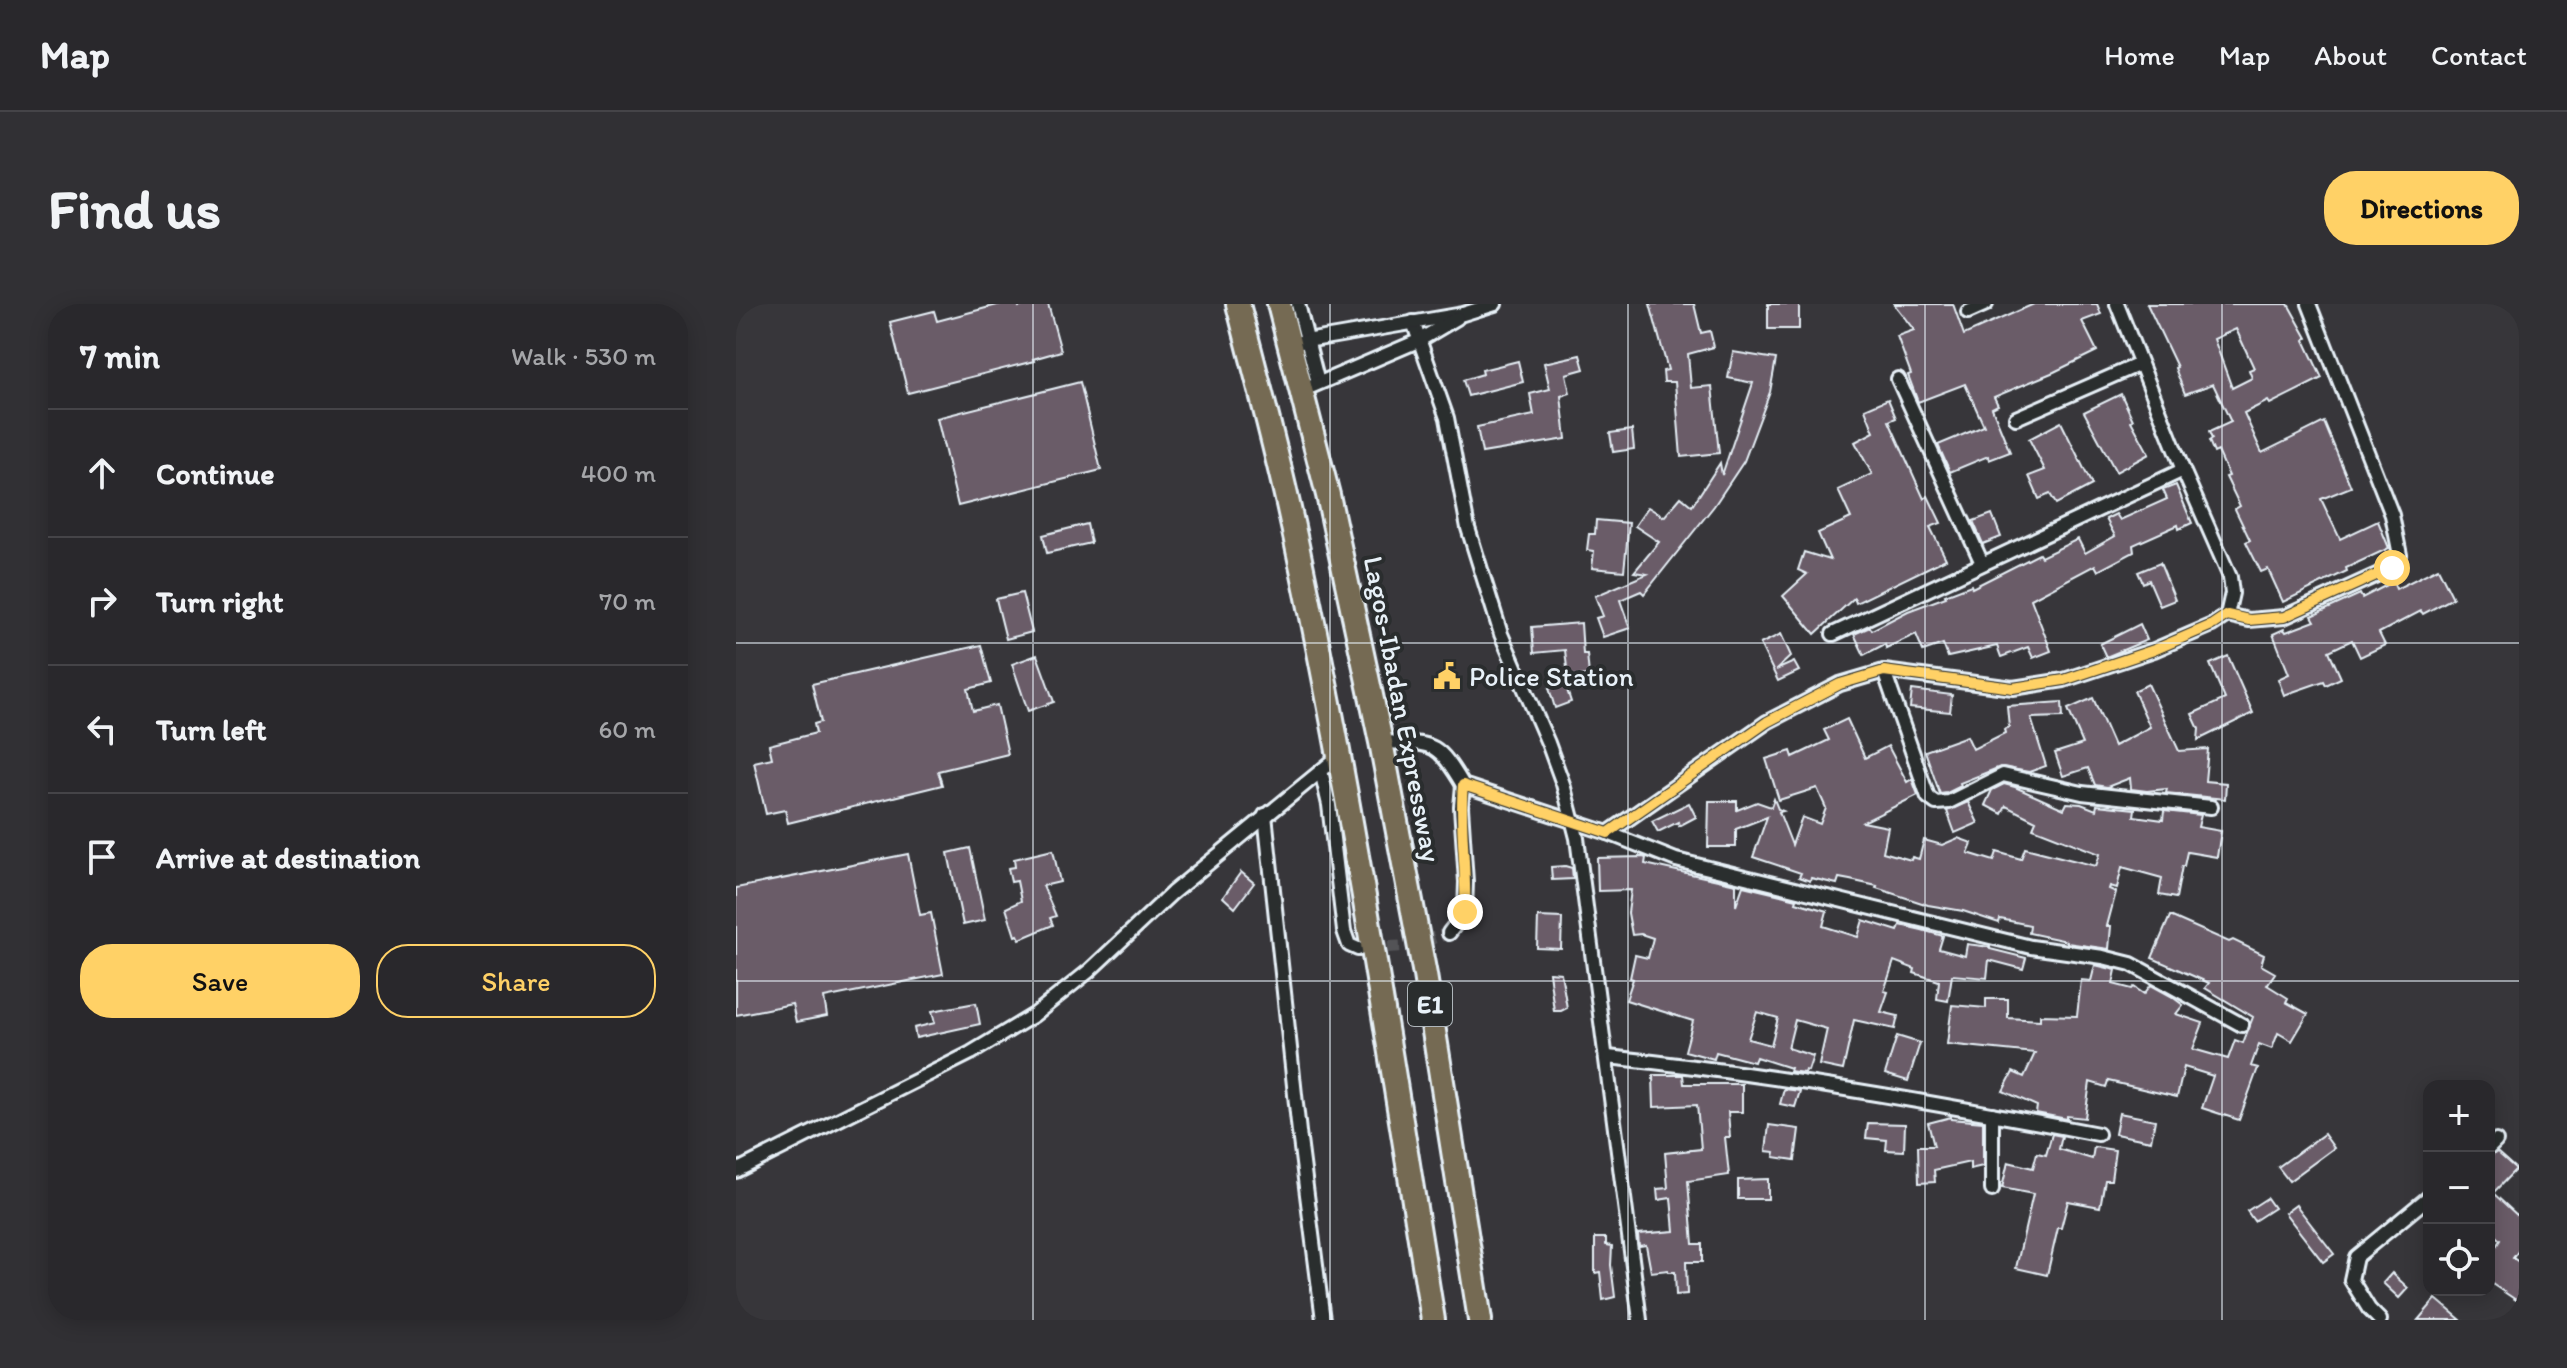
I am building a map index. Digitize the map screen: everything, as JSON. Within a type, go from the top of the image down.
[{"type":"highway","name":"E1","points":[[1238,304],[1287,503],[1329,764],[1380,986],[1433,1320]]},
{"type":"highway","name":"Lagos-Ibadan Expressway","points":[[1279,304],[1298,342],[1310,387],[1328,495],[1381,742],[1425,975],[1480,1320]]},
{"type":"street","points":[[1298,304],[1298,342],[1463,314],[1495,304]]},
{"type":"street","points":[[1968,312],[1986,304]]},
{"type":"street","points":[[1608,833],[1767,722],[1840,684],[1884,671],[2013,688],[2064,680],[2154,650],[2212,625],[2227,615],[2232,593],[2230,577],[2183,470],[2117,304]]},
{"type":"street","points":[[2227,615],[2249,620],[2284,617],[2392,568],[2400,555],[2392,515],[2309,304]]},
{"type":"street","points":[[1310,387],[1418,341],[1463,314]]},
{"type":"street","points":[[1413,322],[1447,418],[1468,528],[1501,634],[1548,743],[1573,822],[1608,1057],[1640,1320]]},
{"type":"street","points":[[2016,418],[2140,364]]},
{"type":"street","points":[[1898,379],[1982,563]]},
{"type":"street","points":[[1833,634],[2183,470]]},
{"type":"street","points":[[1884,671],[1928,797],[1936,803],[1949,802],[2003,775],[2082,793],[2211,807]]},
{"type":"street","points":[[1381,742],[1431,744],[1448,759],[1463,785],[1465,912],[1449,933]]},
{"type":"street","points":[[736,1171],[971,1053],[1034,1015],[1089,971],[1172,893],[1329,764]]},
{"type":"street","points":[[1329,764],[1329,805],[1344,931],[1349,945],[1358,949]]},
{"type":"street","points":[[1463,785],[1608,833],[1676,860],[2031,947],[2131,964],[2242,1025]]},
{"type":"street","points":[[1265,815],[1323,1320]]},
{"type":"street","points":[[1608,1057],[1722,1069],[2098,1134]]},
{"type":"street","points":[[1992,1114],[1992,1190]]},
{"type":"street","points":[[2380,1320],[2369,1309],[2351,1280],[2356,1257],[2423,1202]]},
{"type":"building","points":[[1001,304],[1018,304],[1019,307],[1048,304],[1061,351],[1034,361],[908,393],[890,322],[934,311],[937,321]]},
{"type":"building","points":[[1650,304],[1694,304],[1701,333],[1710,331],[1714,347],[1688,354],[1691,388],[1712,386],[1719,453],[1681,457],[1675,382],[1664,382],[1663,371],[1668,370]]},
{"type":"building","points":[[1768,304],[1799,304],[1799,329],[1768,329]]},
{"type":"building","points":[[1894,304],[1953,304],[1964,335],[2034,304],[2097,304],[2101,314],[2082,321],[2097,351],[1994,397],[1998,405],[1992,408],[2010,452],[1989,460],[1988,456],[1950,472],[1938,445],[1984,426],[1965,384],[1918,402],[1897,336],[1914,330]]},
{"type":"building","points":[[2147,304],[2288,304],[2307,338],[2304,340],[2322,378],[2270,404],[2268,401],[2244,413],[2262,453],[2324,422],[2351,487],[2321,499],[2340,539],[2378,521],[2389,548],[2283,602],[2268,569],[2261,572],[2246,542],[2250,540],[2235,509],[2240,506],[2218,451],[2214,453],[2209,441],[2212,439],[2209,432],[2231,422],[2213,384],[2185,394],[2177,367]],"holes":[[[2236,329],[2254,368],[2249,370],[2252,378],[2232,388],[2214,339]]]},
{"type":"building","points":[[1733,352],[1776,359],[1770,392],[1744,461],[1714,506],[1644,594],[1641,591],[1620,600],[1630,628],[1603,637],[1596,618],[1603,616],[1595,596],[1647,574],[1634,572],[1659,542],[1635,526],[1648,507],[1664,517],[1681,497],[1692,506],[1720,463],[1722,475],[1753,383],[1728,378]]},
{"type":"building","points":[[1580,355],[1584,369],[1566,374],[1570,393],[1561,396],[1566,439],[1482,453],[1477,427],[1534,415],[1530,394],[1550,389],[1544,363]]},
{"type":"building","points":[[1518,361],[1523,382],[1468,396],[1463,380],[1483,374],[1482,370]]},
{"type":"building","points":[[1080,382],[1101,470],[958,506],[937,418]]},
{"type":"building","points":[[2121,394],[2149,454],[2116,472],[2084,412]]},
{"type":"building","points":[[1888,399],[1896,418],[1889,421],[1924,499],[1928,496],[1941,523],[1930,527],[1946,559],[1856,603],[1854,598],[1815,634],[1783,596],[1807,574],[1798,570],[1804,552],[1830,560],[1818,533],[1851,518],[1838,490],[1872,474],[1855,442],[1874,432],[1865,409]]},
{"type":"building","points":[[2061,422],[2092,485],[2056,504],[2050,494],[2039,499],[2029,476],[2045,470],[2029,439]]},
{"type":"building","points":[[1632,430],[1634,449],[1613,452],[1610,433]]},
{"type":"building","points":[[2176,485],[2192,523],[2179,529],[2178,525],[2133,545],[2134,552],[2098,571],[2095,565],[2031,599],[2051,651],[2033,658],[2028,647],[2001,657],[1997,646],[1948,657],[1943,644],[1923,651],[1916,634],[1864,655],[1854,634],[1870,627],[1872,630],[1945,595],[1971,585],[1972,588],[2039,554],[2041,557],[2078,539],[2085,553],[2115,536],[2106,519],[2116,514],[2120,520],[2167,499],[2163,490]]},
{"type":"building","points":[[1992,514],[2001,537],[1983,544],[1973,521]]},
{"type":"building","points":[[1596,520],[1629,523],[1624,571],[1592,568],[1594,551],[1587,550],[1589,534],[1595,534]]},
{"type":"building","points":[[1087,524],[1091,543],[1047,553],[1043,535]]},
{"type":"building","points":[[2160,563],[2175,600],[2160,606],[2149,580],[2143,583],[2138,572]]},
{"type":"building","points":[[2438,568],[2453,598],[2379,633],[2385,645],[2360,657],[2352,640],[2329,651],[2341,678],[2326,685],[2324,681],[2284,695],[2278,679],[2289,674],[2273,634],[2315,621],[2312,616],[2360,594],[2362,598],[2393,582],[2396,589]]},
{"type":"building","points":[[1022,593],[1032,632],[1006,639],[996,599]]},
{"type":"building","points":[[1581,623],[1583,654],[1587,654],[1589,675],[1568,677],[1565,650],[1534,653],[1532,627]]},
{"type":"building","points":[[2140,624],[2147,640],[2106,657],[2100,644]]},
{"type":"building","points":[[1781,634],[1791,656],[1776,670],[1794,662],[1799,671],[1778,681],[1760,644]]},
{"type":"building","points":[[981,645],[991,683],[968,689],[973,711],[997,705],[1008,754],[938,771],[942,785],[788,823],[785,810],[766,814],[754,762],[772,758],[769,745],[816,733],[814,724],[821,722],[812,684]]},
{"type":"building","points":[[1037,655],[1054,702],[1028,711],[1012,664]]},
{"type":"building","points":[[2228,656],[2253,713],[2198,740],[2199,729],[2192,714],[2225,699],[2210,664]]},
{"type":"building","points":[[1565,684],[1571,702],[1555,708],[1549,688]]},
{"type":"building","points":[[2148,684],[2179,751],[2208,749],[2205,781],[2226,783],[2225,799],[2166,793],[2167,789],[2131,789],[2130,778],[2107,787],[2095,785],[2088,768],[2063,776],[2055,753],[2083,744],[2068,709],[2093,698],[2114,746],[2150,727],[2134,691]]},
{"type":"building","points":[[1912,690],[1952,695],[1950,712],[1910,708]]},
{"type":"building","points":[[2062,702],[2063,717],[2031,718],[2046,766],[2029,772],[2000,767],[1940,794],[1925,751],[1967,736],[1973,749],[2005,733],[2004,729],[2009,727],[2007,706]]},
{"type":"building","points":[[1847,719],[1865,758],[1888,746],[1907,782],[1912,779],[1918,795],[1863,822],[1888,827],[1883,852],[1911,860],[1912,857],[1919,859],[1924,840],[1942,845],[1958,838],[1972,843],[1968,853],[1994,861],[1997,852],[2021,859],[2025,848],[2096,866],[2100,854],[2033,828],[2036,821],[2006,806],[2002,814],[1985,805],[1992,790],[2004,784],[2064,809],[2067,803],[2096,810],[2097,805],[2135,809],[2134,816],[2163,820],[2164,811],[2201,815],[2198,827],[2221,831],[2217,857],[2187,852],[2176,898],[2159,895],[2162,878],[2122,867],[2117,888],[2110,886],[2109,889],[2116,892],[2107,926],[2111,926],[2109,949],[2029,933],[2030,925],[2000,919],[1999,923],[1963,911],[1928,905],[1877,886],[1839,878],[1837,884],[1799,877],[1801,873],[1753,857],[1767,817],[1736,829],[1736,847],[1708,847],[1709,801],[1737,801],[1737,810],[1757,802],[1771,807],[1774,799],[1778,809],[1783,811],[1779,812],[1792,845],[1802,817],[1820,824],[1826,808],[1817,788],[1779,800],[1766,759],[1791,751],[1793,757],[1829,740],[1824,730]]},
{"type":"building","points":[[1968,802],[1978,823],[1955,833],[1947,811]]},
{"type":"building","points":[[1689,803],[1696,817],[1658,832],[1652,821]]},
{"type":"building","points":[[970,848],[985,920],[963,925],[948,853]]},
{"type":"building","points":[[1053,850],[1060,882],[1043,886],[1056,916],[1050,918],[1053,925],[1020,939],[1018,935],[1015,936],[1006,908],[1021,901],[1017,881],[1011,882],[1008,868],[1015,867],[1014,859]]},
{"type":"building","points":[[908,854],[920,915],[931,913],[943,974],[824,998],[827,1016],[796,1022],[792,1004],[736,1015],[736,888]]},
{"type":"building","points":[[1643,857],[1646,858],[1645,864],[1736,884],[1736,906],[1743,886],[1797,899],[1796,902],[1827,911],[1823,926],[1858,937],[1863,920],[1898,931],[1900,925],[1943,936],[1939,949],[1965,956],[1967,944],[2026,958],[2023,969],[1989,960],[1987,978],[1952,975],[1948,1001],[1937,999],[1939,981],[1914,973],[1915,969],[1894,961],[1881,1012],[1898,1016],[1895,1029],[1854,1020],[1843,1070],[1819,1065],[1827,1029],[1795,1020],[1788,1048],[1813,1056],[1808,1071],[1804,1073],[1789,1071],[1790,1068],[1756,1057],[1754,1062],[1716,1052],[1714,1059],[1685,1051],[1693,1021],[1626,1000],[1633,979],[1630,978],[1635,955],[1648,958],[1653,938],[1632,935],[1628,913],[1631,890],[1598,891],[1597,858]],"holes":[[[1757,1012],[1778,1018],[1771,1045],[1748,1039]]]},
{"type":"building","points":[[1551,867],[1572,868],[1573,879],[1552,880]]},
{"type":"building","points":[[1241,872],[1254,883],[1235,908],[1223,897]]},
{"type":"building","points":[[2170,916],[2264,955],[2261,965],[2275,973],[2267,985],[2288,998],[2286,1002],[2308,1014],[2292,1041],[2278,1033],[2272,1049],[2259,1044],[2251,1066],[2258,1068],[2239,1120],[2202,1108],[2213,1076],[2184,1067],[2177,1097],[2108,1081],[2106,1087],[2090,1082],[2085,1118],[2067,1116],[2067,1119],[2036,1113],[2037,1106],[2003,1091],[2013,1072],[2024,1077],[2035,1053],[1947,1044],[1952,1005],[1986,1008],[1986,999],[2008,999],[2008,1018],[2040,1020],[2040,1015],[2077,1016],[2081,980],[2091,981],[2095,965],[2116,970],[2113,984],[2134,987],[2144,994],[2151,985],[2171,996],[2183,1005],[2176,1014],[2203,1023],[2193,1049],[2228,1059],[2235,1040],[2243,1043],[2253,1017],[2205,988],[2209,983],[2152,958]]},
{"type":"building","points":[[1538,917],[1562,918],[1561,949],[1537,948]]},
{"type":"building","points":[[1549,972],[1561,973],[1567,1008],[1561,1011],[1554,1011]]},
{"type":"building","points":[[976,1003],[980,1024],[916,1038],[914,1028],[935,1023],[932,1011]]},
{"type":"building","points":[[1897,1036],[1920,1043],[1908,1081],[1885,1074]]},
{"type":"building","points":[[1653,1075],[1683,1075],[1684,1084],[1742,1084],[1742,1112],[1728,1112],[1730,1137],[1725,1137],[1729,1175],[1688,1181],[1693,1244],[1702,1244],[1702,1262],[1686,1262],[1687,1294],[1676,1295],[1675,1272],[1651,1272],[1646,1245],[1639,1246],[1638,1234],[1674,1231],[1671,1198],[1658,1200],[1657,1189],[1668,1188],[1665,1153],[1701,1149],[1697,1105],[1654,1107]]},
{"type":"building","points":[[1784,1089],[1800,1091],[1795,1107],[1780,1104]]},
{"type":"building","points":[[2119,1113],[2155,1120],[2151,1141],[2115,1134]]},
{"type":"building","points":[[1951,1117],[1983,1122],[1983,1166],[1970,1169],[1970,1162],[1934,1170],[1935,1182],[1919,1183],[1918,1146],[1934,1146],[1928,1123]]},
{"type":"building","points":[[1868,1123],[1905,1124],[1904,1151],[1886,1150],[1887,1140],[1866,1138]]},
{"type":"building","points":[[1769,1125],[1799,1129],[1795,1160],[1774,1157],[1775,1152],[1766,1151]]},
{"type":"building","points":[[2052,1134],[2062,1136],[2059,1149],[2092,1159],[2094,1147],[2115,1150],[2111,1180],[2105,1180],[2100,1207],[2068,1201],[2047,1275],[2016,1268],[2033,1194],[2002,1188],[2008,1162],[2033,1168],[2037,1153],[2046,1155]]},
{"type":"building","points":[[2324,1134],[2334,1148],[2289,1181],[2278,1167]]},
{"type":"building","points":[[2495,1153],[2516,1169],[2495,1191]]},
{"type":"building","points":[[1768,1179],[1768,1199],[1738,1199],[1738,1180]]},
{"type":"building","points":[[2495,1195],[2519,1217],[2519,1250],[2513,1258],[2519,1262],[2519,1302],[2495,1286],[2495,1248],[2500,1240],[2495,1235]]},
{"type":"building","points":[[2267,1198],[2274,1208],[2254,1221],[2247,1211]]},
{"type":"building","points":[[2296,1205],[2334,1254],[2323,1262],[2285,1213]]},
{"type":"building","points":[[1595,1238],[1606,1238],[1606,1245],[1612,1246],[1615,1297],[1603,1300],[1600,1272],[1595,1273]]},
{"type":"building","points":[[2392,1273],[2408,1288],[2399,1298],[2383,1283]]},
{"type":"building","points":[[2436,1299],[2461,1320],[2418,1320]]},
{"type":"tunnel","points":[[1370,948],[1407,946],[1449,933]]},
{"type":"place","name":"Police Station","points":[[1447,676]]},
{"type":"route","points":[[1465,912],[1463,785],[1608,833],[1767,722],[1840,684],[1884,671],[2013,688],[2064,680],[2154,650],[2212,625],[2227,615],[2249,620],[2284,617],[2392,568]]}]
